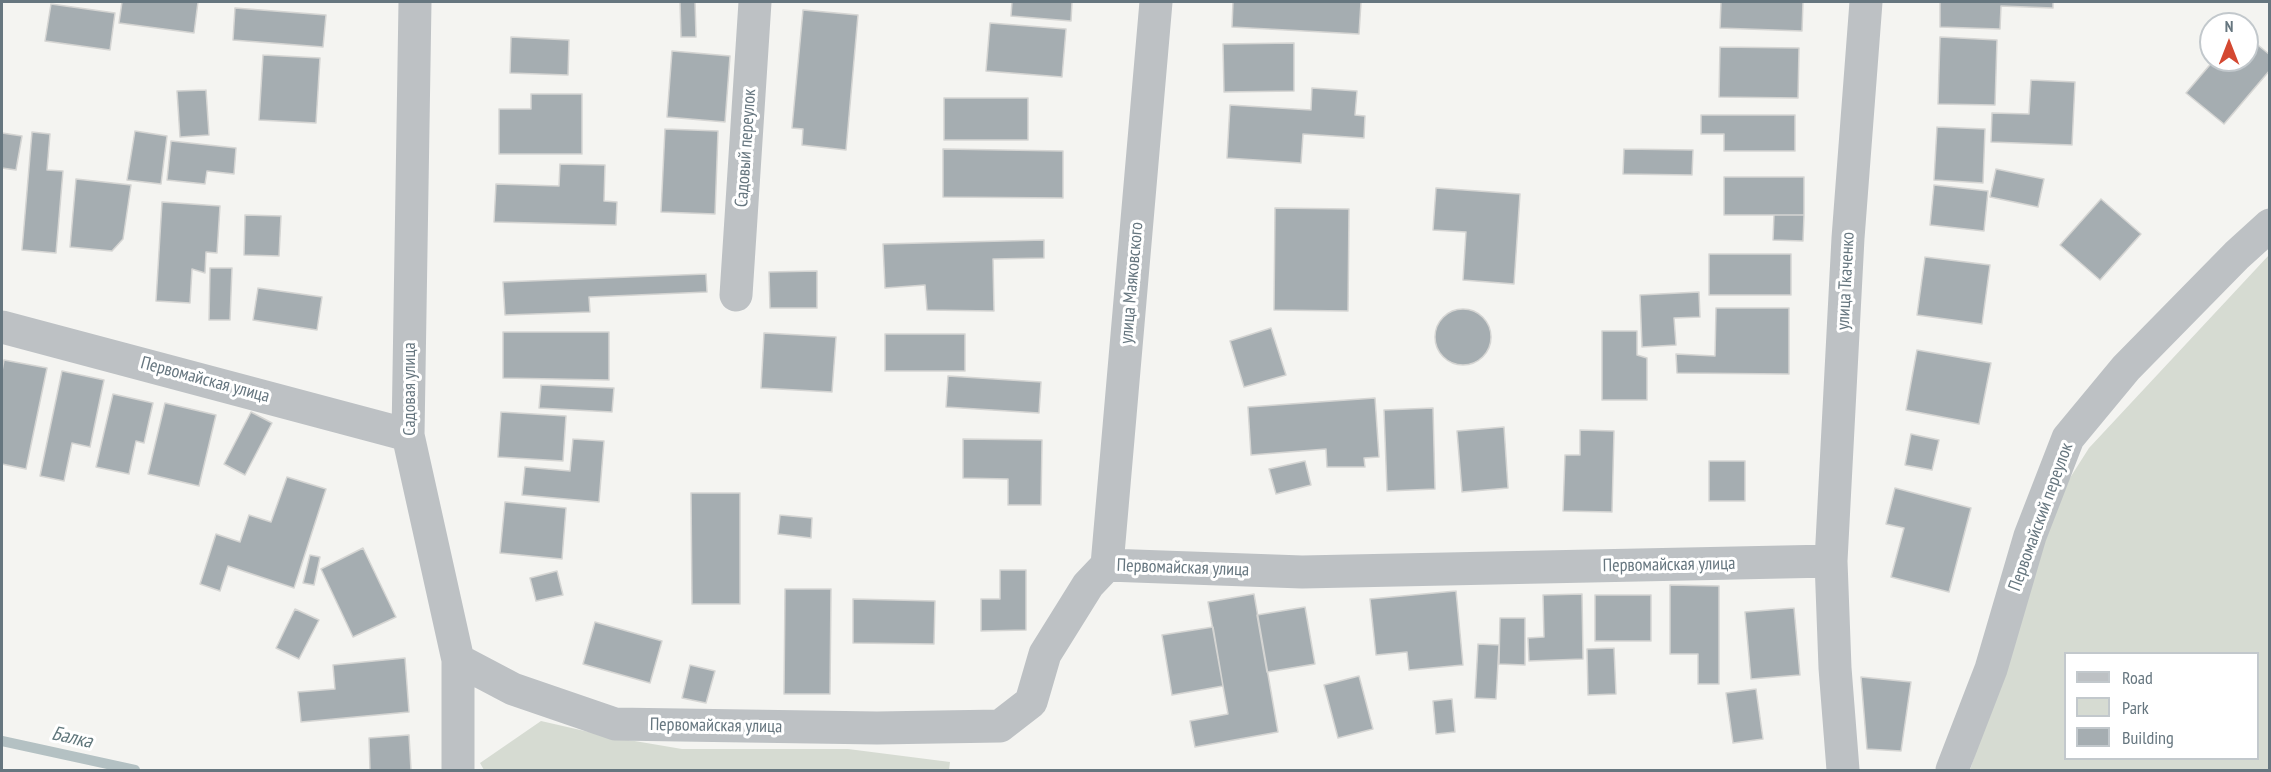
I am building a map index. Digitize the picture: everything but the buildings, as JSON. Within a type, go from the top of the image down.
[{"type":"street","name":"Садовая улица","points":[[415,2],[408,435],[458,660],[458,771]]},
{"type":"street","name":"Садовый переулок","points":[[736,295],[755,2]]},
{"type":"street","name":"улица Маяковского","points":[[1107,565],[1156,2]]},
{"type":"street","name":"улица Ткаченко","points":[[1843,771],[1835,668],[1832,561],[1848,238],[1866,2]]},
{"type":"street","name":"Первомайский переулок","points":[[1952,771],[1991,669],[2030,536],[2068,438],[2126,368],[2237,255],[2270,225]]},
{"type":"street","name":"Первомайская улица","points":[[2,327],[408,435]]},
{"type":"street","name":"Первомайская улица","points":[[458,660],[513,689],[615,724],[877,728],[1000,726],[1031,702],[1045,654],[1089,585],[1107,565],[1302,572],[1832,561]]},
{"type":"green space","points":[[2269,255],[2269,770],[1970,770],[2061,492],[2089,448]]},
{"type":"green space","points":[[541,721],[611,737],[682,749],[848,749],[950,762],[949,770],[484,770],[480,763]]},
{"type":"waterway","name":"Балка","points":[[2,741],[135,770]]}]
